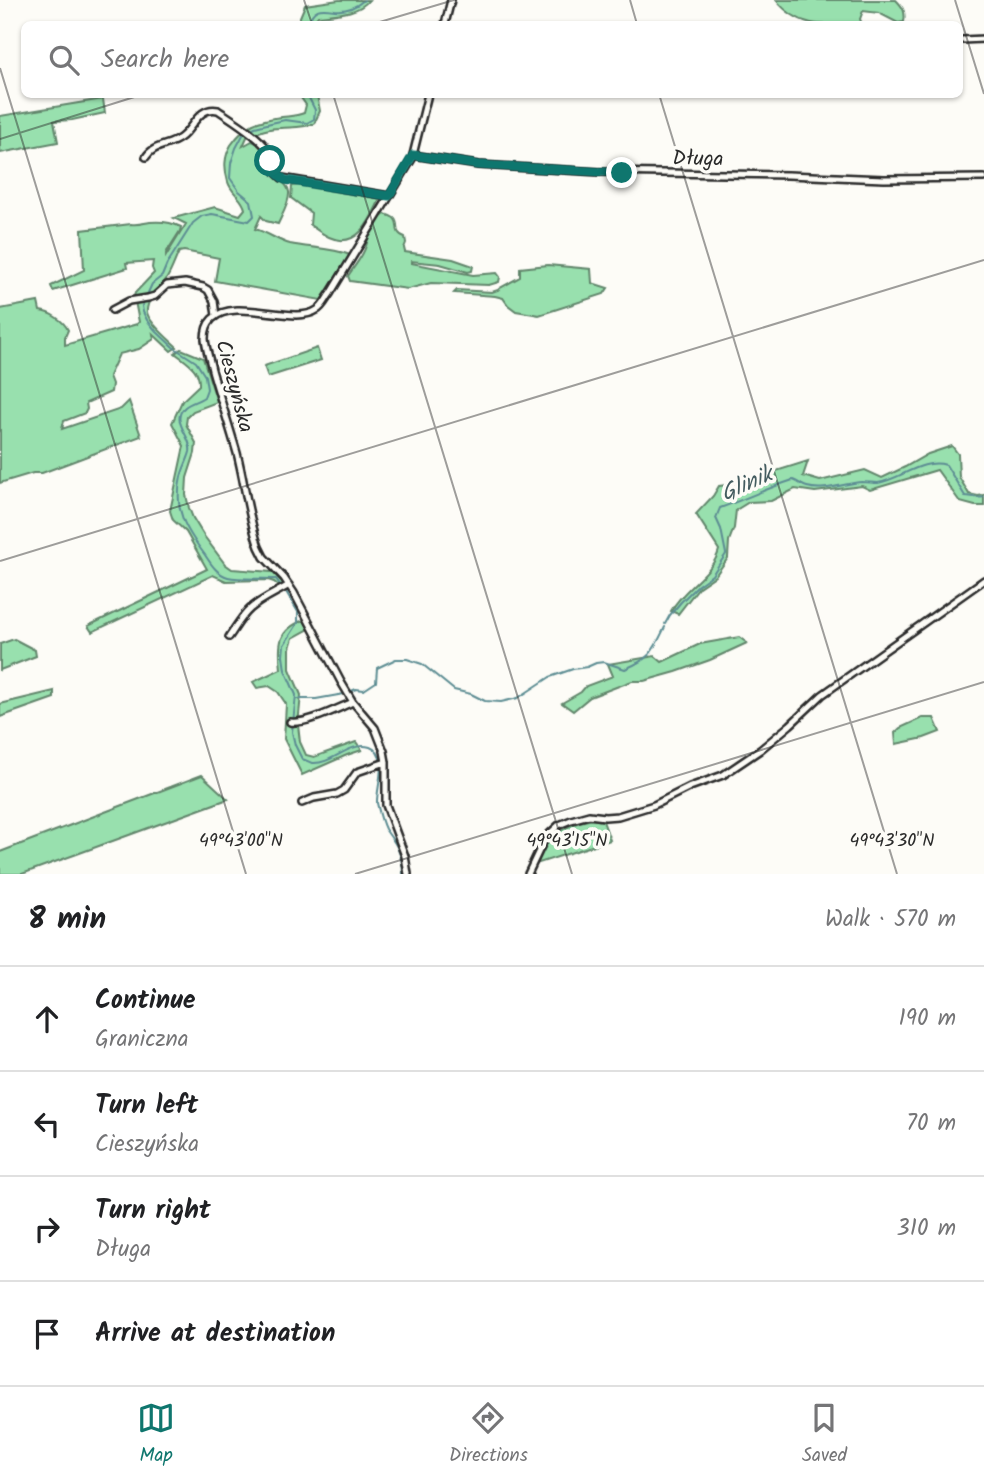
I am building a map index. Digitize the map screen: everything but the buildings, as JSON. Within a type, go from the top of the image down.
[{"type":"street","points":[[446,21],[451,0]]},
{"type":"street","points":[[963,40],[984,39]]},
{"type":"street","name":"Cieszyńska","points":[[408,874],[405,856],[393,834],[386,805],[384,751],[375,729],[353,702],[259,547],[206,342],[207,327],[216,316],[232,310],[304,315],[317,311],[330,294],[413,155],[427,98]]},
{"type":"street","points":[[146,156],[149,151],[179,139],[199,115],[208,110],[218,110],[253,135],[267,149],[275,172],[285,180],[389,196]]},
{"type":"street","name":"Długa","points":[[413,155],[478,165],[611,172],[884,179],[984,178]]},
{"type":"street","points":[[112,310],[129,301],[155,296],[167,285],[174,283],[208,290],[213,296],[216,316]]},
{"type":"street","points":[[528,874],[545,838],[559,825],[589,815],[618,816],[654,805],[690,787],[723,775],[760,750],[822,695],[984,580]]},
{"type":"street","points":[[229,637],[248,611],[285,587]]},
{"type":"street","points":[[292,722],[336,710],[353,702]]},
{"type":"street","points":[[302,803],[344,790],[357,772],[383,763]]},
{"type":"green space","points":[[339,0],[369,0],[353,11],[318,16],[314,21],[298,21],[305,5]]},
{"type":"green space","points":[[776,0],[896,0],[905,15],[904,21],[894,21],[879,13],[863,11],[861,21],[805,21],[785,10]]},
{"type":"green space","points":[[301,98],[318,98],[320,111],[314,124],[263,131],[247,137],[243,146],[252,141],[260,146],[269,167],[289,192],[278,224],[266,221],[261,216],[255,229],[290,244],[350,255],[321,300],[215,281],[219,258],[179,252],[167,278],[147,307],[148,316],[155,326],[177,347],[171,351],[153,334],[154,339],[139,349],[119,354],[109,376],[111,392],[86,403],[85,413],[64,421],[62,429],[121,409],[129,401],[141,436],[42,473],[0,483],[0,309],[38,302],[40,311],[56,318],[68,330],[65,345],[137,324],[139,322],[134,296],[154,273],[153,261],[126,263],[127,268],[53,291],[51,286],[84,270],[82,230],[154,222],[166,222],[181,227],[166,256],[186,224],[174,218],[215,207],[240,215],[245,209],[244,205],[230,186],[226,172],[226,158],[231,145],[253,124],[304,113],[306,105]]},
{"type":"green space","points":[[103,99],[105,113],[54,121],[58,142],[0,153],[0,116]]},
{"type":"green space","points":[[305,184],[377,196],[380,199],[361,231],[347,240],[339,240],[326,236],[310,225],[311,213],[291,198],[292,186]]},
{"type":"green space","points":[[385,214],[394,218],[399,233],[405,237],[405,252],[453,259],[473,266],[472,271],[468,272],[440,264],[411,263],[473,275],[497,273],[499,282],[489,285],[431,283],[408,289],[350,281],[348,276],[363,252],[368,237]]},
{"type":"green space","points":[[548,265],[591,269],[592,283],[608,288],[604,294],[539,315],[516,311],[503,298],[454,293],[457,290],[492,292],[520,277],[520,268]]},
{"type":"green space","points":[[317,348],[321,360],[268,377],[264,366]]},
{"type":"green space","points":[[181,349],[203,358],[217,402],[193,411],[187,417],[186,424],[196,443],[187,478],[186,495],[193,518],[225,564],[232,569],[272,572],[284,584],[280,587],[268,580],[226,581],[213,575],[92,632],[88,626],[207,569],[186,532],[173,520],[170,511],[184,446],[172,423],[182,401],[199,385],[195,370],[175,353]]},
{"type":"green space","points":[[952,446],[958,454],[959,477],[969,494],[984,495],[984,506],[960,502],[937,470],[870,490],[862,486],[815,492],[795,489],[771,501],[749,502],[736,510],[728,558],[715,576],[699,587],[678,614],[671,611],[716,559],[719,550],[696,514],[719,486],[735,484],[808,461],[803,476],[820,481],[865,470],[882,478],[928,454]]},
{"type":"green space","points":[[304,620],[309,629],[293,638],[290,648],[290,669],[301,695],[298,725],[300,742],[306,755],[314,757],[356,742],[362,750],[302,775],[284,739],[286,704],[278,692],[269,686],[257,688],[253,682],[281,669],[282,639],[289,628]]},
{"type":"green space","points":[[739,637],[747,643],[710,660],[644,681],[632,681],[590,697],[573,711],[562,703],[586,686],[613,676],[608,664],[655,656],[662,662],[700,644]]},
{"type":"green space","points":[[14,639],[35,650],[36,656],[0,670],[0,644]]},
{"type":"green space","points":[[54,691],[54,698],[0,717],[0,704]]},
{"type":"green space","points":[[922,718],[934,718],[940,732],[896,744],[895,733],[900,728]]},
{"type":"green space","points":[[202,775],[228,799],[22,874],[0,874],[0,852]]},
{"type":"green space","points":[[592,819],[603,821],[610,840],[536,864],[545,846],[557,833]]},
{"type":"waterway","points":[[309,21],[312,14],[318,10],[347,9],[364,0]]},
{"type":"waterway","points":[[281,586],[276,579],[233,578],[221,574],[187,528],[180,510],[179,489],[190,446],[179,418],[185,407],[204,397],[207,389],[205,376],[196,362],[173,347],[156,331],[147,320],[142,306],[152,284],[162,276],[193,223],[202,216],[212,214],[249,221],[254,216],[251,201],[239,191],[230,178],[236,148],[244,133],[255,127],[285,120],[307,123],[314,119],[315,110],[309,98]]},
{"type":"waterway","name":"Glinik","points":[[665,624],[681,602],[712,575],[726,554],[716,518],[720,508],[775,486],[793,480],[814,488],[862,482],[878,483],[928,464],[937,464],[946,465],[965,496],[984,497]]},
{"type":"waterway","points":[[285,590],[298,612],[298,623],[284,645],[283,656],[285,670],[296,695],[292,732],[295,745],[302,759],[312,763],[327,761],[355,747],[370,747],[376,751],[381,764],[377,803],[384,826],[398,850],[403,874]]},
{"type":"waterway","name":"Glinik","points":[[349,692],[364,690],[376,682],[377,668],[396,659],[407,659],[422,664],[454,690],[485,701],[501,702],[518,698],[550,677],[573,669],[604,662],[625,669],[634,665],[650,653],[665,627]]},
{"type":"waterway","name":"Glinik","points":[[297,699],[344,694]]},
{"type":"route","points":[[270,161],[275,172],[285,180],[389,196],[413,155],[478,165],[622,173]]}]
